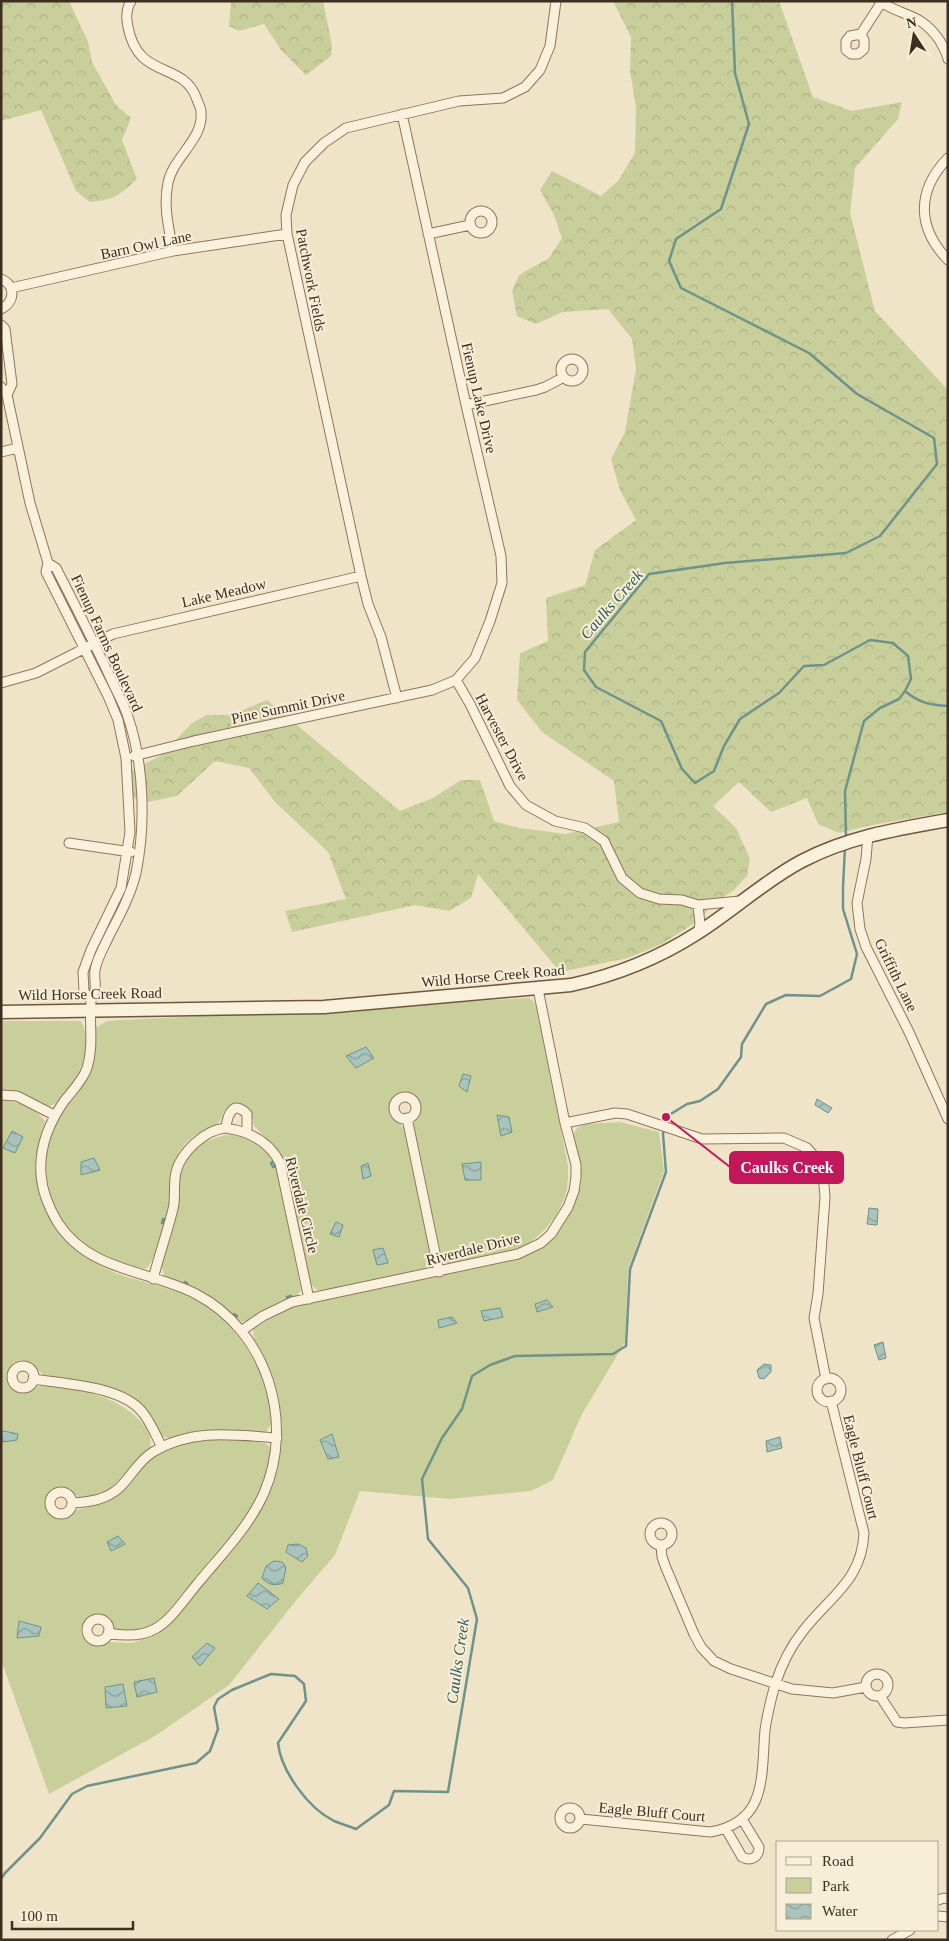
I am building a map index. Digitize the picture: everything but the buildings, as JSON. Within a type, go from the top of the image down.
[{"type":"main road","name":"Wild Horse Creek Road","points":[[1,1012],[91,1005],[324,1007],[571,986],[635,967],[667,952],[698,933],[776,875],[824,850],[863,836],[948,820]]},
{"type":"street","points":[[131,1],[127,7],[127,17],[132,44],[143,59],[179,77],[193,91],[201,112],[198,132],[174,165],[168,182],[165,202],[173,252]]},
{"type":"street","name":"Patchwork Fields","points":[[397,698],[384,645],[368,604],[361,576],[286,234],[286,215],[293,185],[305,162],[324,142],[346,128],[459,101],[503,98],[525,87],[540,70],[550,46],[556,1]]},
{"type":"street","points":[[861,34],[880,2],[918,19],[930,27],[946,46],[948,59]]},
{"type":"street","name":"Fienup Lake Drive","points":[[402,114],[501,556],[502,583],[490,620],[475,658],[456,680]]},
{"type":"street","points":[[948,158],[932,179],[924,210],[924,221],[931,240],[948,260]]},
{"type":"street","points":[[428,234],[470,225]]},
{"type":"street","name":"Barn Owl Lane","points":[[11,288],[173,252],[286,234]]},
{"type":"street","points":[[1,279],[9,284],[12,298],[10,302],[1,308]]},
{"type":"street","name":"Fienup Farms Boulevard","points":[[1,326],[5,328],[12,384],[4,391],[30,503],[48,563],[46,572],[108,696],[118,720],[126,758],[130,832],[121,888],[91,950],[83,972],[84,992],[91,1005]]},
{"type":"street","points":[[466,405],[540,388],[564,377]]},
{"type":"street","points":[[1,452],[18,448]]},
{"type":"street","name":"Fienup Farms Boulevard","points":[[48,563],[56,568],[95,643],[128,716],[138,755],[142,827],[135,877],[119,918],[102,950],[95,969],[95,990],[91,1005]]},
{"type":"street","name":"Lake Meadow","points":[[1,683],[36,673],[84,648],[122,632],[361,576]]},
{"type":"street","name":"Pine Summit Drive","points":[[126,758],[432,690],[456,680]]},
{"type":"street","name":"Harvester Drive","points":[[456,680],[470,704],[510,786],[526,805],[555,821],[585,828],[604,841],[622,878],[640,893],[659,899],[682,900],[698,905],[741,900]]},
{"type":"street","name":"Griffith Lane","points":[[863,836],[866,859],[857,903],[860,929],[866,947],[909,1032],[948,1119]]},
{"type":"street","points":[[69,844],[139,853]]},
{"type":"street","points":[[698,905],[700,924],[698,933]]},
{"type":"street","name":"Riverdale Drive","points":[[241,1331],[263,1316],[292,1302],[518,1254],[541,1243],[551,1234],[568,1207],[574,1191],[576,1165],[565,1123],[538,989]]},
{"type":"street","points":[[91,1005],[91,1036],[88,1064],[81,1080],[54,1115],[44,1142],[40,1171],[53,1215],[66,1234],[100,1261],[195,1294],[222,1312],[241,1331],[262,1364],[274,1399],[277,1438],[276,1455],[271,1474],[263,1496],[251,1516],[166,1622],[152,1631],[135,1636],[108,1633]]},
{"type":"street","points":[[1,1095],[17,1096],[54,1115]]},
{"type":"street","points":[[153,1279],[174,1207],[175,1173],[178,1165],[196,1142],[226,1128],[229,1112],[232,1110],[240,1109],[247,1114],[246,1133]]},
{"type":"street","name":"Eagle Bluff Court","points":[[565,1123],[615,1113],[627,1114],[702,1139],[784,1138],[807,1148],[820,1166],[823,1174],[825,1197],[818,1294],[814,1318],[826,1379]]},
{"type":"street","points":[[407,1118],[440,1272]]},
{"type":"street","name":"Riverdale Circle","points":[[226,1128],[246,1133],[268,1145],[280,1163],[309,1299]]},
{"type":"street","points":[[33,1379],[107,1391],[127,1400],[143,1413],[162,1447]]},
{"type":"street","name":"Eagle Bluff Court","points":[[826,1379],[834,1379],[840,1387],[837,1398],[831,1401],[821,1398],[818,1392],[818,1385],[826,1379]]},
{"type":"street","name":"Eagle Bluff Court","points":[[580,1819],[703,1831],[726,1829],[742,1819],[754,1804],[760,1789],[765,1728],[775,1684],[790,1650],[854,1573],[862,1554],[864,1533],[831,1401]]},
{"type":"street","points":[[72,1503],[94,1501],[111,1494],[119,1488],[152,1452],[182,1439],[213,1434],[277,1438]]},
{"type":"street","points":[[661,1545],[666,1568],[701,1647],[714,1661],[731,1669],[792,1689],[833,1693],[866,1687]]},
{"type":"street","points":[[872,1675],[883,1676],[888,1681],[888,1688],[885,1694],[880,1696],[871,1695],[866,1687],[867,1680],[872,1675]]},
{"type":"street","points":[[880,1696],[897,1722],[948,1720]]},
{"type":"street","points":[[726,1829],[742,1857],[749,1859],[755,1857],[759,1851],[759,1846],[742,1819]]},
{"type":"street","points":[[892,1940],[908,1931]]},
{"type":"green space","points":[[1,1],[69,1],[88,42],[92,62],[116,105],[131,118],[122,140],[137,179],[116,196],[90,202],[76,191],[41,110],[1,121]]},
{"type":"green space","points":[[231,1],[323,1],[332,45],[331,56],[306,75],[281,50],[264,24],[239,31],[229,26]]},
{"type":"green space","points":[[613,1],[779,1],[813,97],[852,111],[902,102],[898,119],[855,168],[850,213],[875,311],[948,390],[948,812],[872,825],[839,833],[818,824],[807,798],[771,812],[739,782],[713,806],[736,828],[750,859],[747,876],[734,890],[713,904],[699,920],[662,944],[628,958],[560,972],[478,874],[471,898],[449,911],[415,905],[292,932],[285,911],[346,899],[328,852],[275,802],[249,768],[215,761],[177,796],[148,802],[132,798],[123,775],[160,756],[191,724],[206,715],[231,715],[267,700],[400,811],[433,798],[461,780],[480,780],[494,821],[519,828],[566,834],[619,822],[614,781],[542,732],[517,700],[520,653],[548,641],[546,598],[585,585],[595,550],[636,520],[620,490],[611,459],[625,432],[636,369],[632,339],[608,309],[563,312],[536,324],[517,316],[512,291],[519,275],[549,258],[562,238],[554,215],[540,190],[552,171],[601,196],[618,181],[635,153],[636,106],[630,72],[631,37]]},
{"type":"green space","points":[[529,998],[536,1006],[568,1166],[568,1178],[564,1200],[553,1219],[538,1236],[519,1249],[496,1257],[452,1264],[447,1263],[441,1255],[413,1124],[419,1116],[419,1101],[409,1093],[403,1092],[397,1095],[391,1102],[390,1110],[393,1117],[404,1128],[432,1259],[427,1268],[422,1271],[322,1291],[314,1288],[311,1284],[286,1168],[277,1149],[254,1126],[250,1109],[240,1104],[232,1104],[226,1108],[217,1124],[192,1137],[177,1155],[171,1174],[169,1207],[166,1221],[157,1249],[147,1268],[141,1269],[126,1266],[109,1260],[90,1249],[72,1235],[55,1208],[47,1176],[48,1144],[60,1113],[78,1092],[88,1075],[94,1052],[95,1028],[107,1021]]},
{"type":"green space","points":[[1,1021],[81,1021],[86,1040],[84,1060],[75,1079],[55,1104],[50,1106],[42,1105],[14,1092],[1,1091]]},
{"type":"green space","points":[[1,1100],[25,1106],[37,1113],[45,1121],[39,1142],[36,1172],[42,1201],[57,1230],[80,1253],[108,1270],[179,1293],[199,1302],[216,1313],[234,1331],[253,1359],[261,1374],[269,1399],[271,1424],[266,1432],[200,1430],[170,1439],[162,1436],[153,1420],[142,1409],[76,1382],[44,1375],[29,1362],[20,1360],[13,1363],[6,1375],[9,1386],[21,1391],[45,1386],[97,1395],[121,1405],[131,1413],[144,1425],[151,1442],[150,1450],[119,1480],[102,1493],[92,1497],[80,1498],[68,1489],[53,1489],[46,1498],[45,1506],[50,1514],[56,1517],[63,1518],[69,1516],[74,1511],[111,1500],[154,1457],[185,1443],[214,1439],[265,1443],[269,1446],[272,1453],[266,1476],[251,1510],[161,1620],[142,1630],[127,1633],[117,1631],[102,1615],[90,1617],[84,1622],[81,1633],[88,1643],[97,1646],[109,1642],[132,1643],[158,1634],[169,1625],[234,1546],[267,1495],[275,1477],[280,1457],[282,1437],[281,1414],[275,1383],[257,1346],[253,1328],[290,1308],[519,1259],[546,1243],[571,1208],[573,1135],[577,1128],[586,1124],[620,1122],[659,1132],[664,1171],[628,1269],[625,1342],[581,1416],[553,1480],[531,1491],[450,1499],[360,1491],[335,1555],[298,1598],[229,1685],[155,1736],[49,1794],[1,1660]]},
{"type":"green space","points":[[225,1135],[250,1140],[257,1144],[269,1155],[277,1170],[301,1290],[297,1296],[279,1302],[242,1322],[194,1288],[168,1278],[164,1275],[162,1267],[177,1215],[179,1173],[186,1158],[201,1143]]},
{"type":"water","points":[[366,1047],[374,1058],[356,1068],[346,1056]]},
{"type":"water","points":[[463,1074],[471,1076],[467,1092],[459,1086]]},
{"type":"water","points":[[817,1099],[832,1108],[828,1113],[815,1105]]},
{"type":"water","points":[[497,1115],[509,1117],[512,1132],[501,1136]]},
{"type":"water","points":[[12,1131],[23,1137],[15,1153],[3,1148]]},
{"type":"water","points":[[94,1158],[100,1170],[81,1175],[81,1162]]},
{"type":"water","points":[[481,1162],[481,1180],[465,1180],[462,1164]]},
{"type":"water","points":[[368,1163],[371,1176],[363,1179],[361,1166]]},
{"type":"water","points":[[869,1208],[878,1209],[877,1225],[867,1224]]},
{"type":"water","points":[[336,1222],[343,1225],[339,1237],[330,1234]]},
{"type":"water","points":[[383,1248],[388,1263],[377,1265],[373,1250]]},
{"type":"water","points":[[547,1300],[553,1307],[537,1312],[535,1304]]},
{"type":"water","points":[[500,1308],[503,1317],[484,1321],[481,1311]]},
{"type":"water","points":[[452,1317],[457,1323],[439,1328],[438,1320]]},
{"type":"water","points":[[883,1342],[886,1358],[879,1360],[874,1345]]},
{"type":"water","points":[[764,1364],[771,1365],[771,1372],[764,1379],[759,1378],[757,1370]]},
{"type":"water","points":[[1,1432],[18,1434],[17,1440],[3,1442]]},
{"type":"water","points":[[332,1434],[339,1457],[328,1459],[320,1440]]},
{"type":"water","points":[[780,1437],[782,1448],[767,1452],[766,1441]]},
{"type":"water","points":[[118,1536],[125,1544],[111,1551],[107,1542]]},
{"type":"water","points":[[298,1544],[306,1548],[308,1556],[302,1562],[286,1552],[288,1545]]},
{"type":"water","points":[[274,1561],[282,1562],[286,1567],[283,1583],[272,1584],[262,1578],[266,1566]]},
{"type":"water","points":[[258,1583],[279,1599],[267,1609],[247,1596]]},
{"type":"water","points":[[19,1621],[41,1627],[39,1636],[17,1638]]},
{"type":"water","points":[[207,1643],[215,1648],[200,1666],[192,1657]]},
{"type":"water","points":[[154,1678],[157,1692],[137,1697],[134,1682]]},
{"type":"water","points":[[123,1684],[127,1706],[106,1708],[105,1687]]},
{"type":"waterway","name":"Caulks Creek","points":[[732,1],[735,73],[749,124],[721,209],[676,239],[669,261],[681,288],[809,353],[857,394],[934,438],[937,464],[880,536],[846,553],[725,563],[649,574],[585,652],[584,670],[596,687],[661,721],[682,769],[695,783],[714,771],[724,746],[740,719],[779,693],[804,666],[824,665],[870,640],[893,643],[908,656],[911,679],[899,699],[880,708],[864,721],[845,791],[846,839]]},
{"type":"waterway","points":[[905,691],[925,703],[948,706]]},
{"type":"waterway","name":"Caulks Creek","points":[[1,1879],[40,1838],[72,1794],[87,1786],[196,1763],[210,1751],[218,1729],[214,1707],[218,1699],[232,1690],[271,1674],[295,1676],[304,1684],[306,1701],[278,1743],[284,1765],[297,1788],[324,1815],[356,1829],[389,1805],[394,1791],[448,1792],[477,1619],[468,1588],[428,1539],[422,1479],[442,1438],[462,1409],[472,1376],[490,1365],[515,1356],[613,1354],[626,1346],[630,1269],[666,1172],[663,1134],[666,1117],[687,1104],[700,1101],[718,1089],[741,1057],[742,1044],[766,1004],[786,995],[820,996],[851,979],[857,954],[843,909],[845,847]]},
{"type":"waterway","points":[[283,1160],[285,1160],[287,1163],[285,1164],[283,1160]]},
{"type":"waterway","points":[[274,1161],[276,1166],[273,1167],[271,1163],[274,1161]]},
{"type":"waterway","points":[[163,1219],[166,1220],[165,1223],[162,1223],[163,1219]]},
{"type":"waterway","points":[[185,1282],[187,1283],[187,1285],[184,1284],[185,1282]]},
{"type":"waterway","points":[[291,1296],[292,1298],[288,1300],[287,1297],[291,1296]]},
{"type":"waterway","points":[[234,1314],[237,1316],[235,1318],[232,1315],[234,1314]]},
{"type":"place","name":"Caulks Creek","points":[[666,1117]]}]
